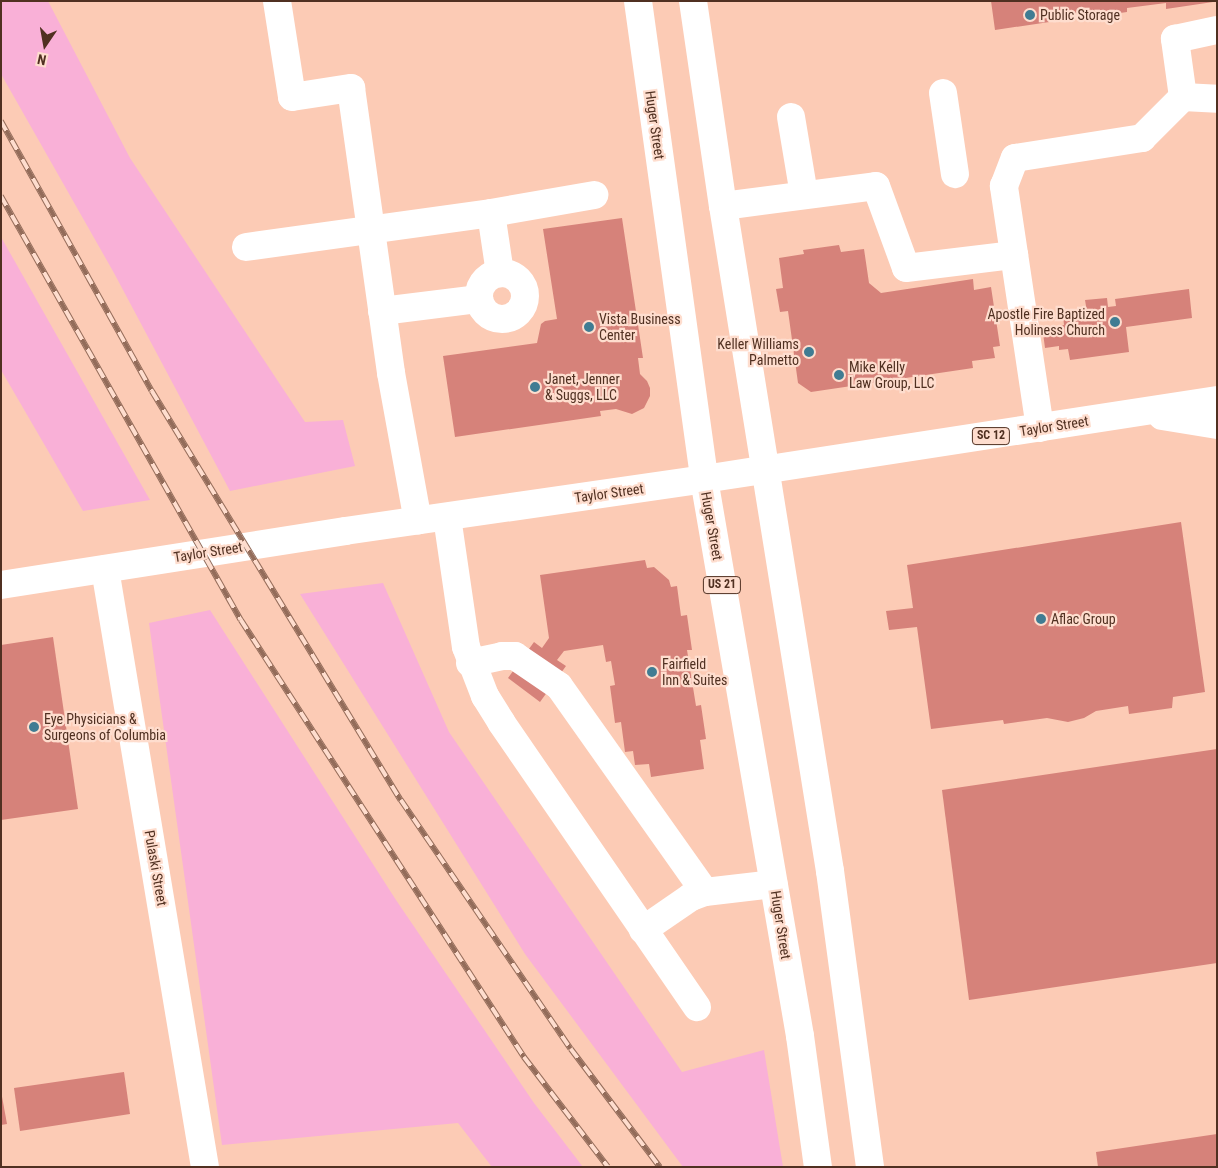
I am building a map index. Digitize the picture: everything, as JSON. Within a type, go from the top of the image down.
[{"type":"main road","points":[[277,1],[292,97],[351,88],[382,311],[418,521]]},
{"type":"main road","name":"Huger Street","points":[[638,1],[704,479],[800,1036],[818,1167]]},
{"type":"main road","points":[[693,1],[723,206],[830,871],[870,1167]]},
{"type":"main road","points":[[1183,96],[1176,38],[1217,30]]},
{"type":"main road","points":[[943,93],[955,174]]},
{"type":"main road","points":[[1183,96],[1217,99]]},
{"type":"main road","points":[[1040,428],[1004,186],[1015,158],[1142,138],[1183,96]]},
{"type":"main road","points":[[791,117],[804,195]]},
{"type":"main road","points":[[723,206],[876,186],[906,268],[1014,255]]},
{"type":"main road","points":[[246,247],[371,231],[594,196]]},
{"type":"main road","points":[[491,213],[500,273]]},
{"type":"main road","points":[[500,273],[508,274],[521,282],[525,297],[519,311],[513,316],[498,318],[486,312],[479,299],[482,284],[493,275],[500,273]]},
{"type":"main road","points":[[382,311],[479,299]]},
{"type":"main road","name":"Taylor Street","points":[[1,585],[345,531],[765,470],[1217,400]]},
{"type":"main road","points":[[1138,413],[1217,425]]},
{"type":"main road","points":[[447,517],[470,663],[501,722],[697,1007]]},
{"type":"main road","name":"Pulaski Street","points":[[105,569],[205,1167]]},
{"type":"main road","points":[[470,663],[507,655],[515,656],[559,686],[705,892]]},
{"type":"main road","points":[[643,930],[691,897],[705,892],[774,884]]},
{"type":"shaded area","points":[[1,1],[48,1],[130,158],[305,422],[343,420],[355,466],[230,491],[114,273],[1,74]]},
{"type":"shaded area","points":[[1,237],[150,500],[83,511],[1,370]]},
{"type":"shaded area","points":[[383,583],[449,732],[682,1072],[764,1050],[783,1167],[683,1167],[525,954],[300,594]]},
{"type":"shaded area","points":[[210,610],[396,900],[534,1103],[583,1167],[492,1167],[458,1123],[222,1145],[149,623]]},
{"type":"building","name":"Public Storage","points":[[991,1],[1213,2],[1166,9],[1166,3],[1127,8],[1127,12],[1078,19],[1077,13],[1055,16],[1056,21],[995,30]]},
{"type":"building","name":"Vista Business Center","points":[[622,218],[643,358],[638,358],[640,374],[647,381],[650,388],[650,396],[644,408],[632,414],[616,409],[600,411],[601,416],[455,437],[443,356],[537,343],[541,324],[545,321],[557,319],[543,229]]},
{"type":"building","points":[[839,245],[841,252],[864,249],[869,283],[881,293],[973,279],[974,290],[991,287],[1000,346],[993,347],[995,358],[972,361],[973,368],[811,392],[798,383],[788,311],[780,312],[776,289],[783,288],[779,258],[804,254],[803,250]]},
{"type":"building","name":"Apostle Fire Baptized Holiness Church","points":[[1189,289],[1192,318],[1126,327],[1129,352],[1070,360],[1068,349],[1059,350],[1059,346],[1045,348],[1043,333],[1059,331],[1058,326],[1064,325],[1063,315],[1087,312],[1085,300],[1107,298],[1108,307],[1116,306],[1115,299]]},
{"type":"building","name":"Aflac Group","points":[[1181,522],[1205,692],[1173,697],[1172,708],[1129,714],[1128,706],[1096,711],[1084,718],[1068,722],[1047,718],[1004,724],[1003,720],[931,729],[917,627],[889,630],[886,611],[913,608],[907,565]]},
{"type":"building","name":"Fairfield Inn & Suites","points":[[645,560],[647,568],[654,567],[669,580],[671,587],[677,586],[681,616],[687,615],[692,650],[687,650],[696,706],[701,705],[706,739],[700,740],[704,769],[651,777],[649,764],[635,765],[633,751],[625,752],[621,722],[615,723],[610,686],[615,685],[611,661],[606,662],[603,645],[564,651],[557,660],[566,666],[540,702],[508,678],[534,642],[542,648],[549,638],[540,575]]},
{"type":"building","name":"Eye Physicians & Surgeons of Columbia","points":[[53,637],[78,809],[1,820],[1,645]]},
{"type":"building","points":[[1217,749],[1217,963],[969,1000],[942,790]]},
{"type":"building","points":[[124,1072],[130,1114],[20,1131],[14,1088]]},
{"type":"building","points":[[1,1091],[7,1124],[1,1125]]},
{"type":"building","points":[[1217,1134],[1217,1167],[1098,1167],[1096,1152]]},
{"type":"railway","points":[[1,121],[152,391],[401,800],[571,1049],[660,1167]]},
{"type":"railway","points":[[1,196],[241,620],[524,1057],[608,1167]]},
{"type":"place","name":"Public Storage","points":[[1030,15]]},
{"type":"place","name":"Apostle Fire Baptized Holiness Church","points":[[1115,322]]},
{"type":"place","name":"Vista Business Center","points":[[589,327]]},
{"type":"place","name":"Keller Williams Palmetto","points":[[809,352]]},
{"type":"place","name":"Mike Kelly Law Group, LLC","points":[[839,375]]},
{"type":"place","name":"Janet, Jenner & Suggs, LLC","points":[[535,387]]},
{"type":"place","name":"Aflac Group","points":[[1041,619]]},
{"type":"place","name":"Fairfield Inn & Suites","points":[[652,672]]},
{"type":"place","name":"Eye Physicians & Surgeons of Columbia","points":[[34,727]]}]
